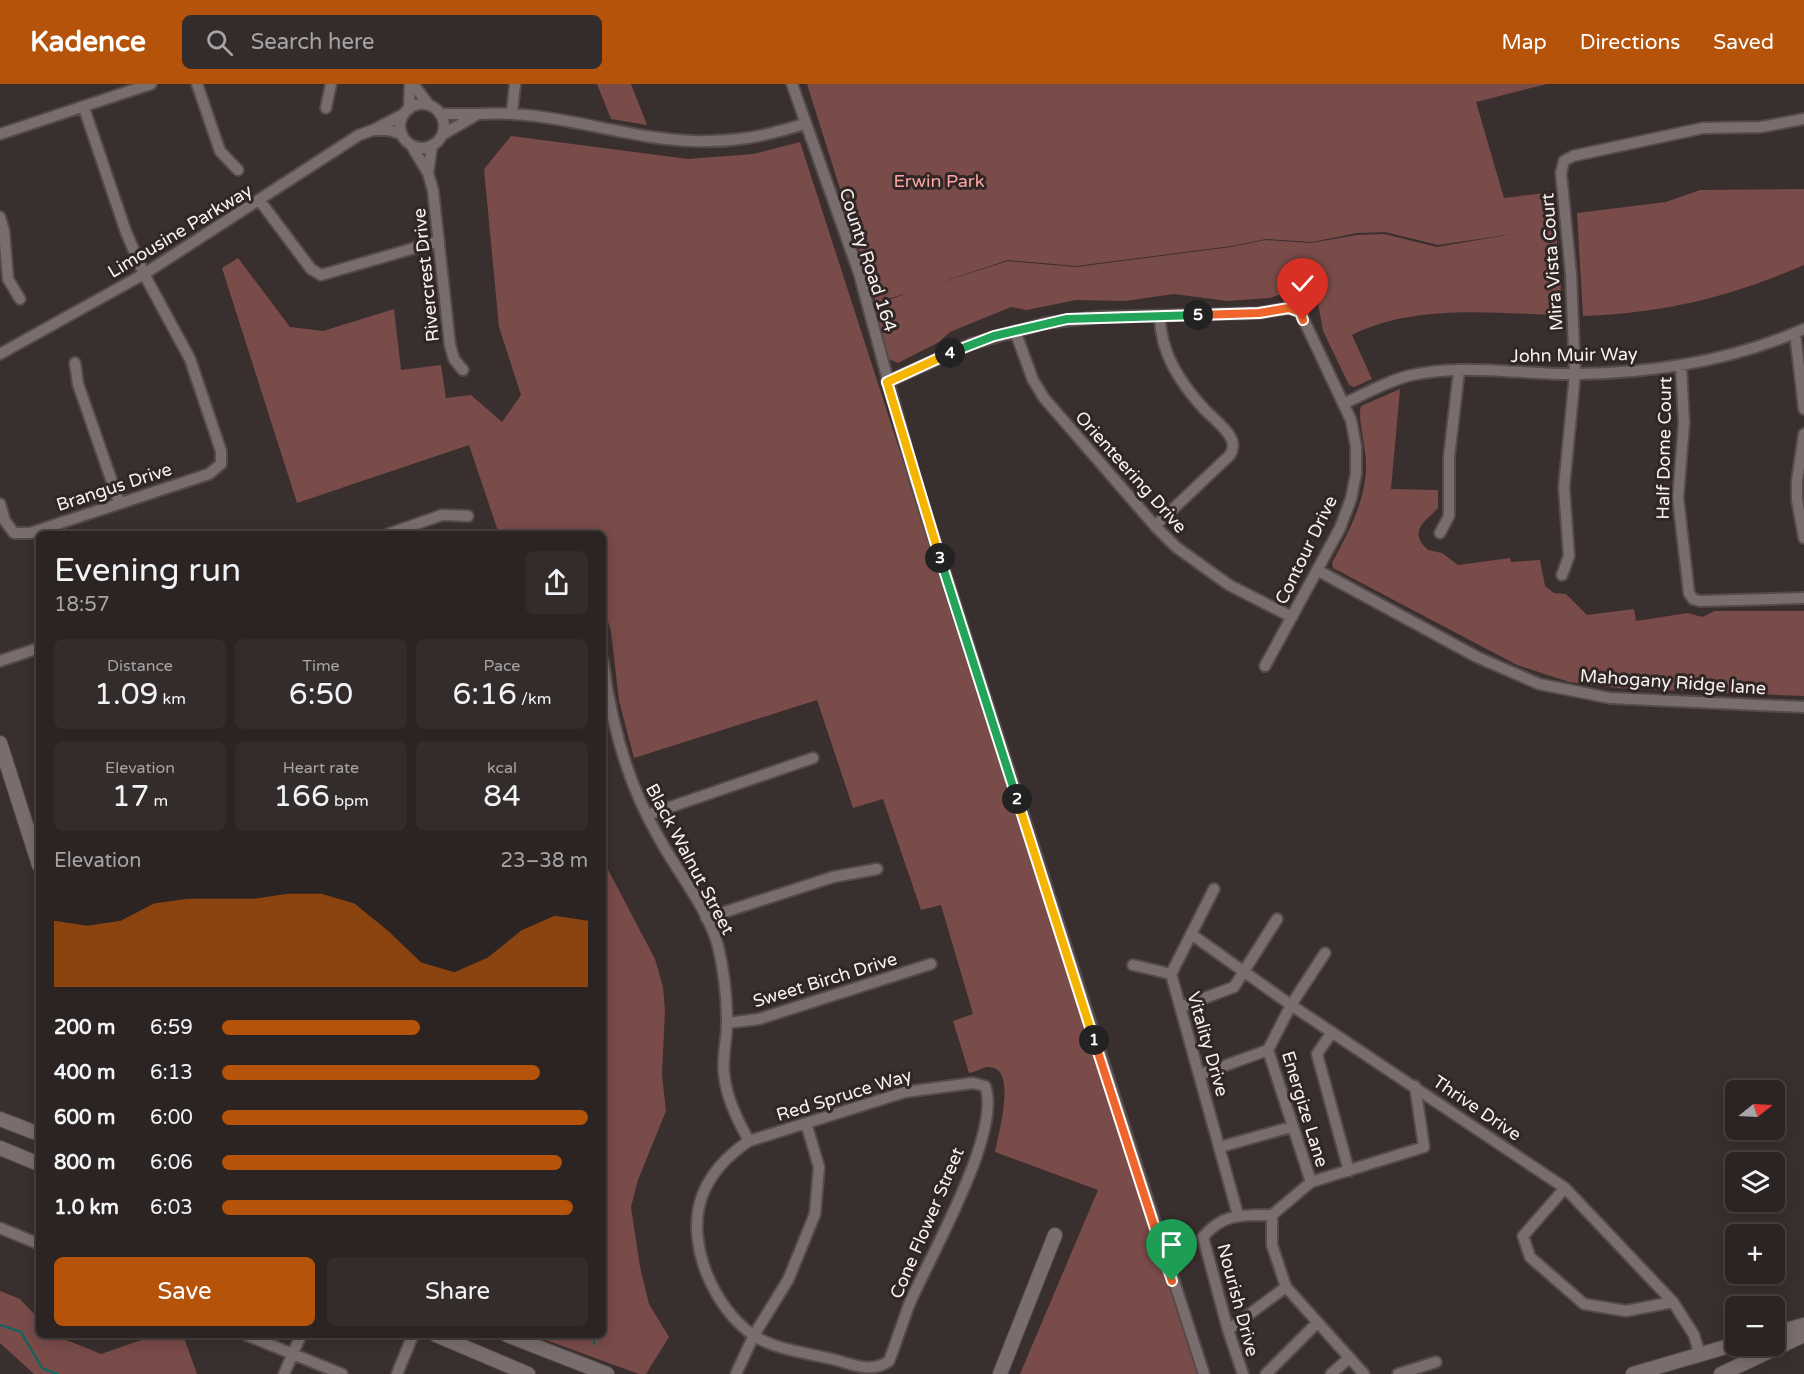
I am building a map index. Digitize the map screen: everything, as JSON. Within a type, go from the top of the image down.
[{"type":"street","points":[[0,134],[151,84]]},
{"type":"street","points":[[197,84],[220,151],[238,170]]},
{"type":"street","points":[[327,108],[331,84]]},
{"type":"street","points":[[411,84],[440,114],[444,127],[442,135]]},
{"type":"street","points":[[411,84],[406,111],[400,127],[402,134],[411,145],[425,147],[432,145],[442,135],[478,114]]},
{"type":"street","points":[[512,112],[515,84]]},
{"type":"street","name":"County Road 164","points":[[792,84],[804,124],[859,273],[887,382],[953,601],[1204,1374]]},
{"type":"street","points":[[406,111],[415,105],[429,105]]},
{"type":"street","points":[[84,108],[126,232],[144,274]]},
{"type":"street","name":"Limousine Parkway","points":[[0,354],[144,274],[359,135],[373,130],[406,111]]},
{"type":"street","points":[[440,114],[512,112],[689,141],[726,142],[762,138],[804,124]]},
{"type":"street","name":"Mira Vista Court","points":[[1562,575],[1569,556],[1564,487],[1575,374],[1572,274],[1561,173],[1564,161],[1574,156],[1703,128],[1761,127],[1804,119]]},
{"type":"street","points":[[373,130],[388,130],[402,134]]},
{"type":"street","name":"Rivercrest Drive","points":[[411,145],[428,172],[434,190],[450,345],[454,359],[463,370]]},
{"type":"street","name":"Rivercrest Drive","points":[[428,172],[432,145]]},
{"type":"street","points":[[260,201],[311,269],[321,275],[439,241]]},
{"type":"street","points":[[0,217],[4,231],[8,279],[20,299]]},
{"type":"street","name":"Brangus Drive","points":[[0,504],[5,521],[14,533],[30,533],[118,502],[209,474],[221,464],[221,451],[190,359],[144,274]]},
{"type":"street","name":"Contour Drive","points":[[1160,316],[1259,313],[1289,308],[1300,312],[1310,339],[1345,403],[1356,446],[1356,474],[1351,499],[1340,528],[1265,666]]},
{"type":"street","points":[[887,382],[971,344],[1015,331],[1067,319],[1160,316],[1164,343],[1174,369],[1197,401],[1231,437],[1233,446],[1230,455],[1155,526]]},
{"type":"street","name":"Orienteering Drive","points":[[1015,331],[1032,380],[1044,399],[1155,526],[1195,563],[1229,585],[1292,617]]},
{"type":"street","points":[[1799,331],[1804,409]]},
{"type":"street","name":"John Muir Way","points":[[1345,403],[1411,375],[1459,371],[1575,374],[1635,372],[1681,366],[1748,350],[1799,331]]},
{"type":"street","points":[[75,363],[78,384],[96,429],[118,502]]},
{"type":"street","name":"Half Dome Court","points":[[1681,366],[1684,423],[1679,470],[1679,523],[1689,593],[1694,599],[1804,598]]},
{"type":"street","points":[[1440,532],[1449,516],[1449,458],[1459,371]]},
{"type":"street","points":[[1804,434],[1797,480],[1804,538]]},
{"type":"street","points":[[397,531],[442,515],[468,516]]},
{"type":"street","name":"Mahogany Ridge lane","points":[[1317,570],[1477,657],[1539,684],[1610,698],[1804,707]]},
{"type":"street","points":[[0,661],[36,649]]},
{"type":"street","name":"Black Walnut Street","points":[[606,679],[617,741],[647,815],[706,918],[717,944],[724,974],[727,1023],[723,1071],[726,1088],[749,1141]]},
{"type":"street","points":[[0,743],[36,856]]},
{"type":"street","points":[[647,815],[813,758]]},
{"type":"street","points":[[706,918],[833,877],[877,869]]},
{"type":"street","name":"Vitality Drive","points":[[1214,889],[1172,974],[1238,1215]]},
{"type":"street","points":[[1180,1006],[1234,987],[1277,919]]},
{"type":"street","name":"Thrive Drive","points":[[1191,934],[1291,1005],[1565,1188],[1673,1302],[1694,1335],[1700,1355]]},
{"type":"street","name":"Energize Lane","points":[[1311,1182],[1291,1127],[1268,1050],[1291,1005],[1325,953]]},
{"type":"street","name":"Sweet Birch Drive","points":[[727,1023],[759,1019],[931,964]]},
{"type":"street","points":[[1132,965],[1172,974]]},
{"type":"street","points":[[1332,1032],[1317,1054],[1349,1171]]},
{"type":"street","points":[[1199,1075],[1268,1050]]},
{"type":"street","name":"Red Spruce Way","points":[[749,1141],[905,1092],[974,1083],[985,1086]]},
{"type":"street","name":"Cone Flower Street","points":[[754,1335],[784,1347],[872,1369],[881,1367],[889,1361],[909,1305],[958,1201],[975,1159],[987,1108],[988,1094],[985,1086]]},
{"type":"street","points":[[1364,1374],[1286,1287],[1272,1245],[1272,1215],[1311,1182],[1424,1147],[1415,1086]]},
{"type":"street","points":[[0,1119],[36,1133]]},
{"type":"street","points":[[736,1374],[754,1335],[788,1280],[815,1214],[819,1191],[819,1167],[806,1123]]},
{"type":"street","points":[[1220,1147],[1291,1127]]},
{"type":"street","points":[[749,1141],[731,1153],[714,1173],[702,1198],[698,1225],[702,1256],[712,1285],[727,1309],[754,1335]]},
{"type":"street","points":[[0,1148],[36,1163]]},
{"type":"street","points":[[1565,1188],[1523,1236],[1530,1257],[1584,1304],[1626,1311],[1673,1302]]},
{"type":"street","name":"Nourish Drive","points":[[1244,1374],[1228,1330],[1203,1237],[1214,1224],[1238,1215],[1272,1215]]},
{"type":"street","points":[[0,1228],[36,1244]]},
{"type":"street","points":[[1000,1374],[1014,1333],[1055,1235]]},
{"type":"street","points":[[1228,1330],[1286,1287]]},
{"type":"street","points":[[1266,1374],[1317,1323]]},
{"type":"street","points":[[1785,1330],[1804,1324]]},
{"type":"street","points":[[1721,1374],[1804,1335]]},
{"type":"street","points":[[253,1338],[342,1374]]},
{"type":"street","points":[[284,1374],[300,1338]]},
{"type":"street","points":[[397,1374],[412,1338]]},
{"type":"street","points":[[443,1338],[528,1374]]},
{"type":"street","points":[[515,1338],[607,1374]]},
{"type":"street","points":[[1633,1374],[1725,1347]]},
{"type":"street","points":[[1331,1374],[1349,1358]]},
{"type":"street","points":[[1398,1374],[1436,1362]]},
{"type":"green space","points":[[597,84],[631,84],[647,125],[611,119]]},
{"type":"green space","name":"Erwin Park","points":[[807,84],[1547,84],[1476,102],[1504,198],[1553,192],[1563,315],[1483,312],[1429,314],[1377,325],[1352,335],[1372,379],[1354,387],[1349,385],[1323,331],[1317,298],[1308,291],[1298,289],[1269,298],[1228,301],[1174,294],[1125,301],[1076,300],[1027,310],[1011,307],[950,332],[939,342],[898,363],[888,359],[875,305],[910,292],[876,303]],"holes":[[[1385,232],[1438,245],[1513,234],[1437,247],[1384,234],[1357,235],[1311,243],[1265,240],[1231,247],[1076,267],[1008,261],[930,286],[1008,260],[1076,266],[1232,246],[1266,239],[1312,242],[1357,233]]]},
{"type":"green space","points":[[511,136],[688,159],[753,154],[800,142],[1198,1374],[1020,1374],[1098,1190],[995,1152],[1004,1102],[1002,1077],[997,1069],[987,1067],[969,1073],[953,1021],[973,1014],[941,905],[921,910],[883,799],[853,808],[817,700],[634,758],[619,701],[611,632],[606,614],[606,531],[498,531],[469,445],[297,503],[222,268],[238,258],[290,327],[323,331],[394,309],[401,370],[441,365],[446,398],[471,395],[502,422],[521,395],[499,327],[484,169]]},
{"type":"green space","points":[[1804,189],[1804,265],[1750,286],[1696,301],[1641,311],[1583,316],[1577,213],[1666,202],[1700,190]]},
{"type":"green space","points":[[1400,389],[1391,489],[1438,490],[1438,508],[1424,522],[1419,532],[1422,543],[1428,550],[1442,553],[1458,565],[1510,558],[1511,562],[1540,560],[1545,586],[1554,593],[1566,594],[1587,615],[1634,609],[1636,621],[1688,613],[1702,617],[1715,611],[1804,611],[1804,696],[1618,688],[1569,682],[1517,665],[1333,568],[1332,563],[1356,514],[1364,489],[1366,462],[1360,417],[1361,406]]},
{"type":"green space","points":[[606,866],[655,959],[663,987],[665,1010],[662,1075],[666,1111],[638,1180],[631,1207],[640,1267],[649,1304],[669,1337],[646,1374],[639,1374],[540,1338],[606,1338]]},
{"type":"green space","points":[[0,1291],[20,1299],[36,1316],[36,1338],[61,1338],[101,1354],[147,1338],[184,1338],[197,1374],[34,1374],[0,1343]]},
{"type":"waterway","points":[[0,1325],[21,1332],[42,1368],[57,1374]]},
{"type":"waterway","points":[[594,1338],[594,1344]]},
{"type":"route","points":[[1172,1281],[915,480],[887,382],[971,344],[994,336],[1067,319],[1259,313],[1289,308],[1300,312],[1303,320]]}]
